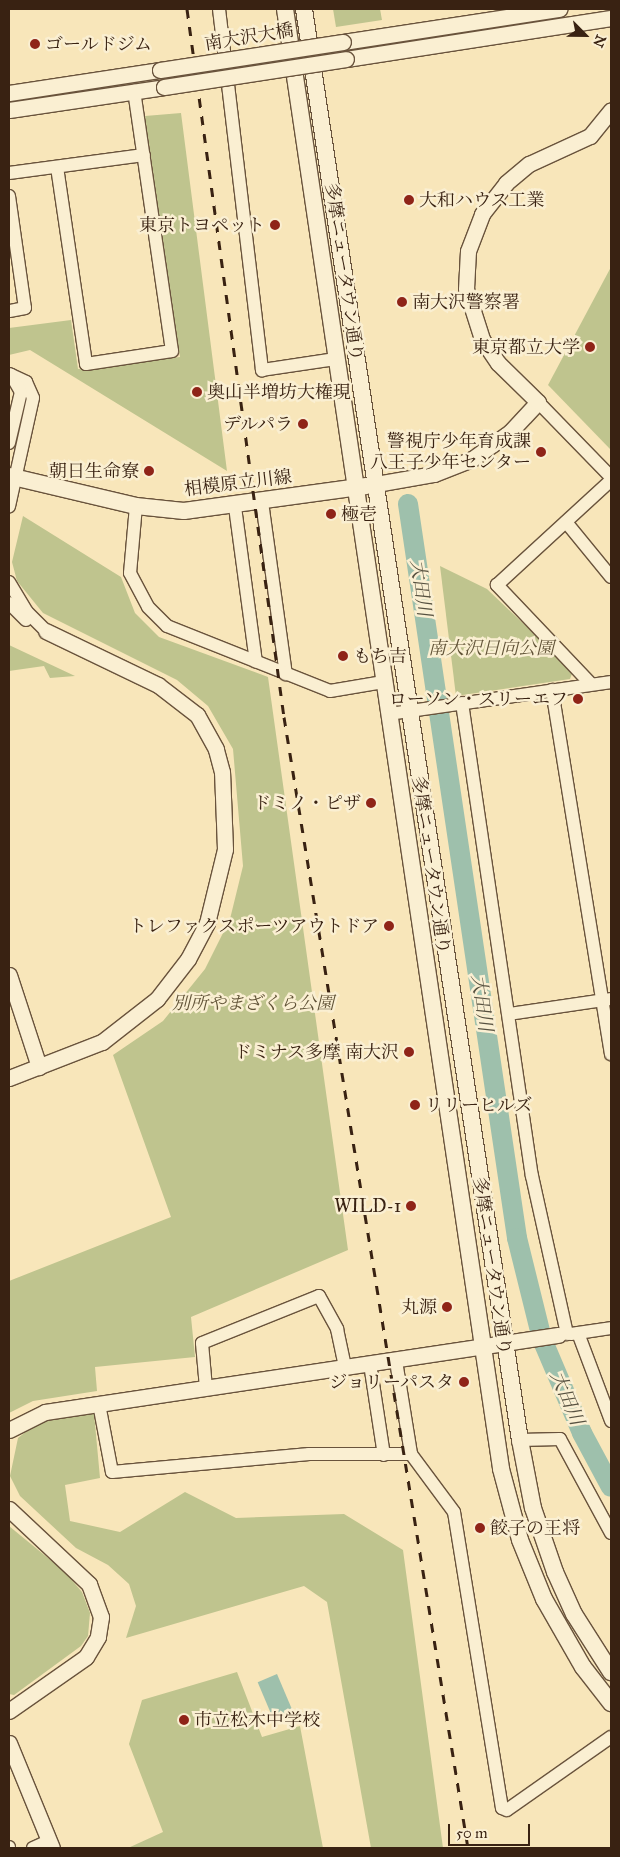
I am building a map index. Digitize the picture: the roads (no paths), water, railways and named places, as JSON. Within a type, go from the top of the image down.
[{"type":"main road","name":"多摩ニュータウン通り","points":[[285,9],[383,682],[501,1469],[522,1547],[556,1623],[611,1703]]},
{"type":"main road","name":"多摩ニュータウン通り","points":[[304,9],[520,1440],[533,1508],[555,1572],[574,1614],[611,1672]]},
{"type":"main road","name":"相模原立川線","points":[[12,477],[136,506],[184,511],[235,507],[376,484]]},
{"type":"street","points":[[219,9],[227,69],[236,177],[262,370],[336,359]]},
{"type":"street","name":"南大沢大橋","points":[[9,93],[558,9]]},
{"type":"street","points":[[606,9],[611,14]]},
{"type":"street","name":"南大沢大橋","points":[[9,110],[611,18]]},
{"type":"street","points":[[227,69],[292,59]]},
{"type":"street","points":[[57,166],[86,364],[172,351],[134,91]]},
{"type":"street","points":[[590,684],[497,585],[611,479],[538,402],[482,339],[466,289],[468,251],[482,214],[506,183],[529,164],[590,136],[611,110]]},
{"type":"street","points":[[9,173],[144,154]]},
{"type":"street","points":[[9,196],[25,308],[9,311]]},
{"type":"street","points":[[9,443],[20,392],[10,375]]},
{"type":"street","points":[[9,506],[12,477],[33,398],[26,382],[10,375]]},
{"type":"street","points":[[376,484],[434,474],[466,462],[510,432],[538,402]]},
{"type":"street","points":[[262,502],[286,674]]},
{"type":"street","points":[[136,506],[130,572],[148,607],[167,626],[330,691],[383,682]]},
{"type":"street","points":[[235,507],[256,662]]},
{"type":"street","points":[[566,522],[611,577]]},
{"type":"street","points":[[9,582],[27,612],[46,631]]},
{"type":"street","points":[[9,603],[46,631],[158,686],[197,715],[220,761],[226,829],[222,873],[210,916],[172,982],[121,1030],[85,1051],[9,1078]]},
{"type":"street","points":[[389,714],[611,682]]},
{"type":"street","points":[[552,690],[607,1000],[611,1054]]},
{"type":"street","points":[[458,704],[509,1014],[537,1203],[568,1334],[611,1421]]},
{"type":"street","points":[[9,975],[39,1067]]},
{"type":"street","points":[[509,1014],[607,1000]]},
{"type":"street","points":[[206,1388],[202,1343],[319,1296],[337,1329],[345,1367]]},
{"type":"street","points":[[9,1430],[29,1417],[99,1404],[611,1328]]},
{"type":"street","points":[[396,1361],[411,1454],[454,1512],[502,1808],[507,1810],[611,1736]]},
{"type":"street","points":[[370,1364],[384,1454]]},
{"type":"street","points":[[99,1404],[112,1472],[309,1454],[411,1454]]},
{"type":"street","points":[[520,1440],[560,1439],[611,1533]]},
{"type":"street","points":[[9,1509],[89,1584],[101,1617],[98,1637],[86,1657],[9,1711]]},
{"type":"street","points":[[9,1743],[51,1845],[34,1848]]},
{"type":"waterway","name":"大田川","points":[[408,504],[517,1238],[542,1339],[582,1433],[611,1487]]},
{"type":"railway","points":[[187,9],[284,717],[468,1848]]},
{"type":"place","name":"ゴールドジム","points":[[35,44]]},
{"type":"place","name":"大和ハウス工業","points":[[409,200]]},
{"type":"place","name":"東京トヨペット","points":[[275,225]]},
{"type":"place","name":"南大沢警察署","points":[[402,302]]},
{"type":"place","name":"東京都立大学","points":[[590,347]]},
{"type":"place","name":"奥山半増坊大権現","points":[[197,392]]},
{"type":"place","name":"デルパラ","points":[[303,424]]},
{"type":"place","name":"警視庁少年育成課 八王子少年センター","points":[[541,452]]},
{"type":"place","name":"朝日生命寮","points":[[149,471]]},
{"type":"place","name":"極壱","points":[[331,514]]},
{"type":"place","name":"もち吉","points":[[343,656]]},
{"type":"place","name":"ローソン・スリーエフ","points":[[578,699]]},
{"type":"place","name":"ドミノ・ピザ","points":[[371,803]]},
{"type":"place","name":"トレファクスポーツアウトドア","points":[[389,926]]},
{"type":"place","name":"ドミナス多摩 南大沢","points":[[409,1052]]},
{"type":"place","name":"リリーヒルズ","points":[[415,1105]]},
{"type":"place","name":"WILD-1","points":[[411,1206]]},
{"type":"place","name":"丸源","points":[[447,1307]]},
{"type":"place","name":"ジョリーパスタ","points":[[464,1382]]},
{"type":"place","name":"餃子の王将","points":[[480,1528]]},
{"type":"place","name":"市立松木中学校","points":[[184,1720]]},
{"type":"park label","name":"南大沢日向公園","points":[[491,648]]},
{"type":"park label","name":"別所やまざくら公園","points":[[253,1003]]}]
